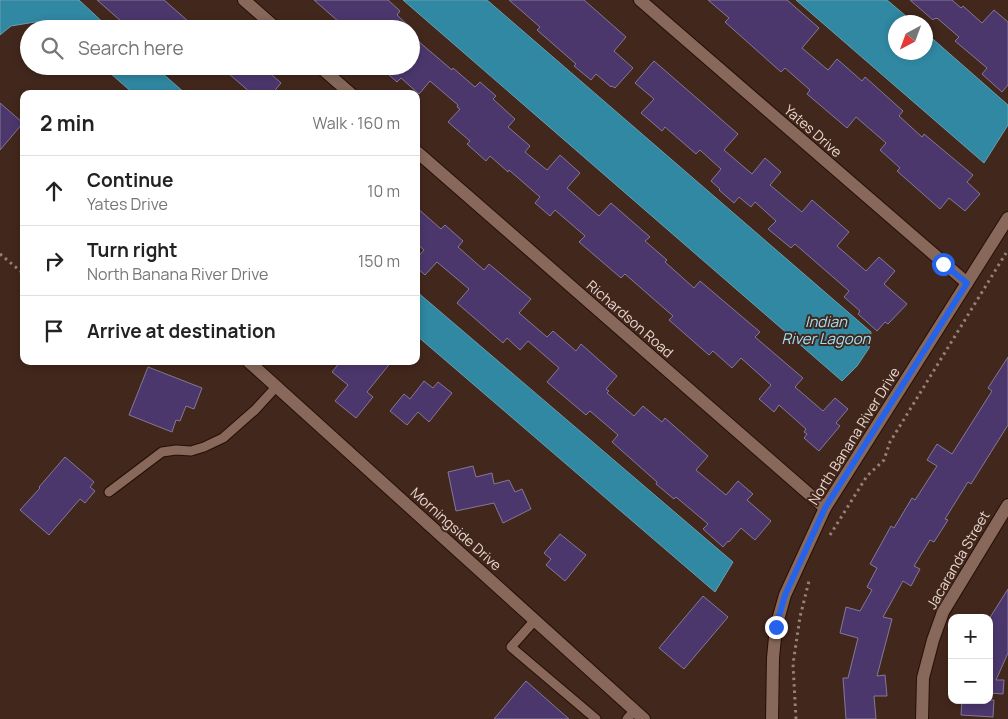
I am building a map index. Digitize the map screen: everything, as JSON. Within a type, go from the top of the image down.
[{"type":"street","points":[[244,0],[266,20]]},
{"type":"street","name":"Yates Drive","points":[[640,0],[967,283]]},
{"type":"street","points":[[329,75],[346,90]]},
{"type":"street","name":"Richardson Road","points":[[420,154],[825,508]]},
{"type":"street","name":"North Banana River Drive","points":[[772,719],[773,658],[776,627],[785,595],[825,508],[1008,218]]},
{"type":"street","name":"Morningside Drive","points":[[252,365],[534,620],[636,716]]},
{"type":"street","name":"Jacaranda Street","points":[[922,719],[923,678],[943,612],[1008,505]]},
{"type":"lane","points":[[109,492],[162,452],[176,450],[191,451],[223,438],[255,410],[276,387]]},
{"type":"lane","points":[[534,620],[511,646],[596,719]]},
{"type":"path","points":[[827,541],[868,476],[884,460],[890,442],[1008,249]]},
{"type":"path","points":[[0,254],[20,271]]},
{"type":"path","points":[[796,719],[793,664],[800,617],[809,580]]},
{"type":"water","points":[[0,0],[79,0],[100,20],[20,20],[20,24],[11,26],[0,35]]},
{"type":"water","name":"Indian River Lagoon","points":[[403,0],[487,0],[871,332],[869,348],[857,366],[842,381]]},
{"type":"water","points":[[796,0],[887,0],[905,15],[888,15],[888,60],[933,60],[933,39],[1008,105],[1008,125],[984,163]]},
{"type":"water","points":[[112,75],[164,75],[181,90],[129,90]]},
{"type":"water","points":[[420,294],[733,562],[715,592],[420,338]]},
{"type":"building","points":[[97,0],[164,0],[187,20],[120,20]]},
{"type":"building","points":[[314,0],[388,0],[400,11],[397,15],[402,20],[337,20]]},
{"type":"building","points":[[509,0],[584,0],[626,37],[614,51],[633,68],[615,88],[611,87],[596,74],[591,80],[574,66],[576,64],[537,30],[540,27]]},
{"type":"building","points":[[708,0],[787,0],[819,28],[802,48],[828,70],[837,59],[862,81],[865,77],[903,111],[899,116],[922,137],[924,134],[973,175],[967,182],[980,194],[965,211],[949,198],[940,209],[897,171],[900,168],[880,150],[886,143],[856,117],[847,128],[807,94],[810,90],[785,68],[781,72],[725,22],[729,18]]},
{"type":"building","points":[[910,0],[952,0],[961,8],[963,6],[982,23],[994,10],[1008,22],[1008,85],[1002,92],[982,74],[987,68],[955,41],[959,37],[937,18],[933,20],[933,15],[927,15]]},
{"type":"building","points":[[420,43],[475,87],[480,82],[496,96],[493,99],[515,119],[508,127],[530,146],[525,152],[547,170],[560,155],[580,173],[567,188],[599,216],[611,203],[650,237],[645,241],[667,260],[665,262],[694,288],[700,281],[760,332],[755,337],[803,378],[795,387],[823,411],[835,398],[848,409],[836,423],[840,426],[819,451],[804,438],[807,434],[804,432],[806,429],[779,405],[774,412],[759,399],[771,385],[741,358],[732,368],[713,351],[709,355],[669,320],[673,316],[625,274],[621,278],[579,242],[585,236],[555,210],[550,216],[535,203],[540,197],[509,170],[508,172],[490,156],[486,161],[467,144],[470,141],[448,122],[460,109],[457,107],[458,105],[430,81],[420,93],[420,90],[414,90],[401,78],[397,82],[389,75],[420,75]]},
{"type":"building","points":[[654,61],[738,134],[724,150],[752,174],[765,158],[781,172],[770,185],[802,212],[812,200],[849,232],[837,246],[866,271],[879,257],[895,271],[884,284],[907,304],[888,324],[885,322],[877,331],[858,314],[860,311],[844,297],[849,291],[795,244],[791,248],[768,229],[776,221],[755,202],[751,207],[739,197],[734,203],[719,190],[711,181],[721,169],[700,150],[696,154],[665,127],[662,131],[641,113],[654,99],[635,83]]},
{"type":"building","points":[[230,75],[272,75],[281,83],[275,90],[247,90]]},
{"type":"building","points":[[0,103],[20,120],[20,127],[0,150]]},
{"type":"building","points":[[420,211],[441,229],[445,225],[463,241],[458,247],[484,270],[489,264],[531,299],[519,313],[547,337],[553,331],[576,351],[581,344],[617,376],[606,389],[609,391],[607,393],[634,416],[643,406],[662,422],[665,418],[708,456],[696,470],[726,495],[738,481],[753,494],[747,500],[771,521],[755,540],[741,528],[723,547],[703,529],[708,524],[676,497],[674,499],[656,484],[657,482],[612,442],[618,435],[590,411],[586,415],[547,382],[559,368],[528,341],[520,350],[507,338],[503,343],[457,303],[469,289],[437,262],[425,275],[420,271],[420,254],[424,250],[420,246]]},
{"type":"building","points":[[1008,357],[1008,425],[971,484],[968,482],[945,519],[948,520],[934,542],[930,540],[914,566],[920,569],[911,586],[903,581],[883,617],[892,619],[877,676],[885,675],[887,696],[874,696],[876,719],[846,719],[843,678],[848,678],[858,638],[840,633],[846,607],[860,611],[872,590],[867,587],[877,568],[870,564],[891,526],[894,528],[912,498],[915,500],[937,466],[927,460],[937,444],[952,454],[992,391],[988,388]]},
{"type":"building","points":[[338,365],[389,365],[367,392],[373,397],[356,418],[335,401],[348,385],[332,372]]},
{"type":"building","points":[[148,367],[202,388],[194,409],[186,406],[180,421],[176,420],[172,432],[129,415]]},
{"type":"building","points":[[424,381],[433,388],[438,382],[452,393],[429,422],[418,412],[407,425],[390,411],[404,394],[410,399]]},
{"type":"building","points":[[65,457],[94,482],[90,487],[95,491],[85,503],[80,499],[49,535],[20,510]]},
{"type":"building","points":[[473,466],[476,477],[492,473],[494,484],[509,480],[515,492],[522,489],[531,509],[503,523],[494,503],[456,511],[448,472]]},
{"type":"building","points":[[560,534],[586,555],[565,581],[546,565],[551,559],[544,553]]},
{"type":"building","points":[[1008,589],[1008,653],[996,680],[1004,680],[1003,694],[993,693],[992,614]]},
{"type":"building","points":[[703,596],[728,617],[684,669],[659,648]]},
{"type":"building","points":[[526,681],[569,719],[494,719]]},
{"type":"building","points":[[994,700],[993,717],[961,715],[962,704],[993,704]]},
{"type":"route","points":[[776,627],[785,595],[825,508],[967,283],[943,264]]}]
